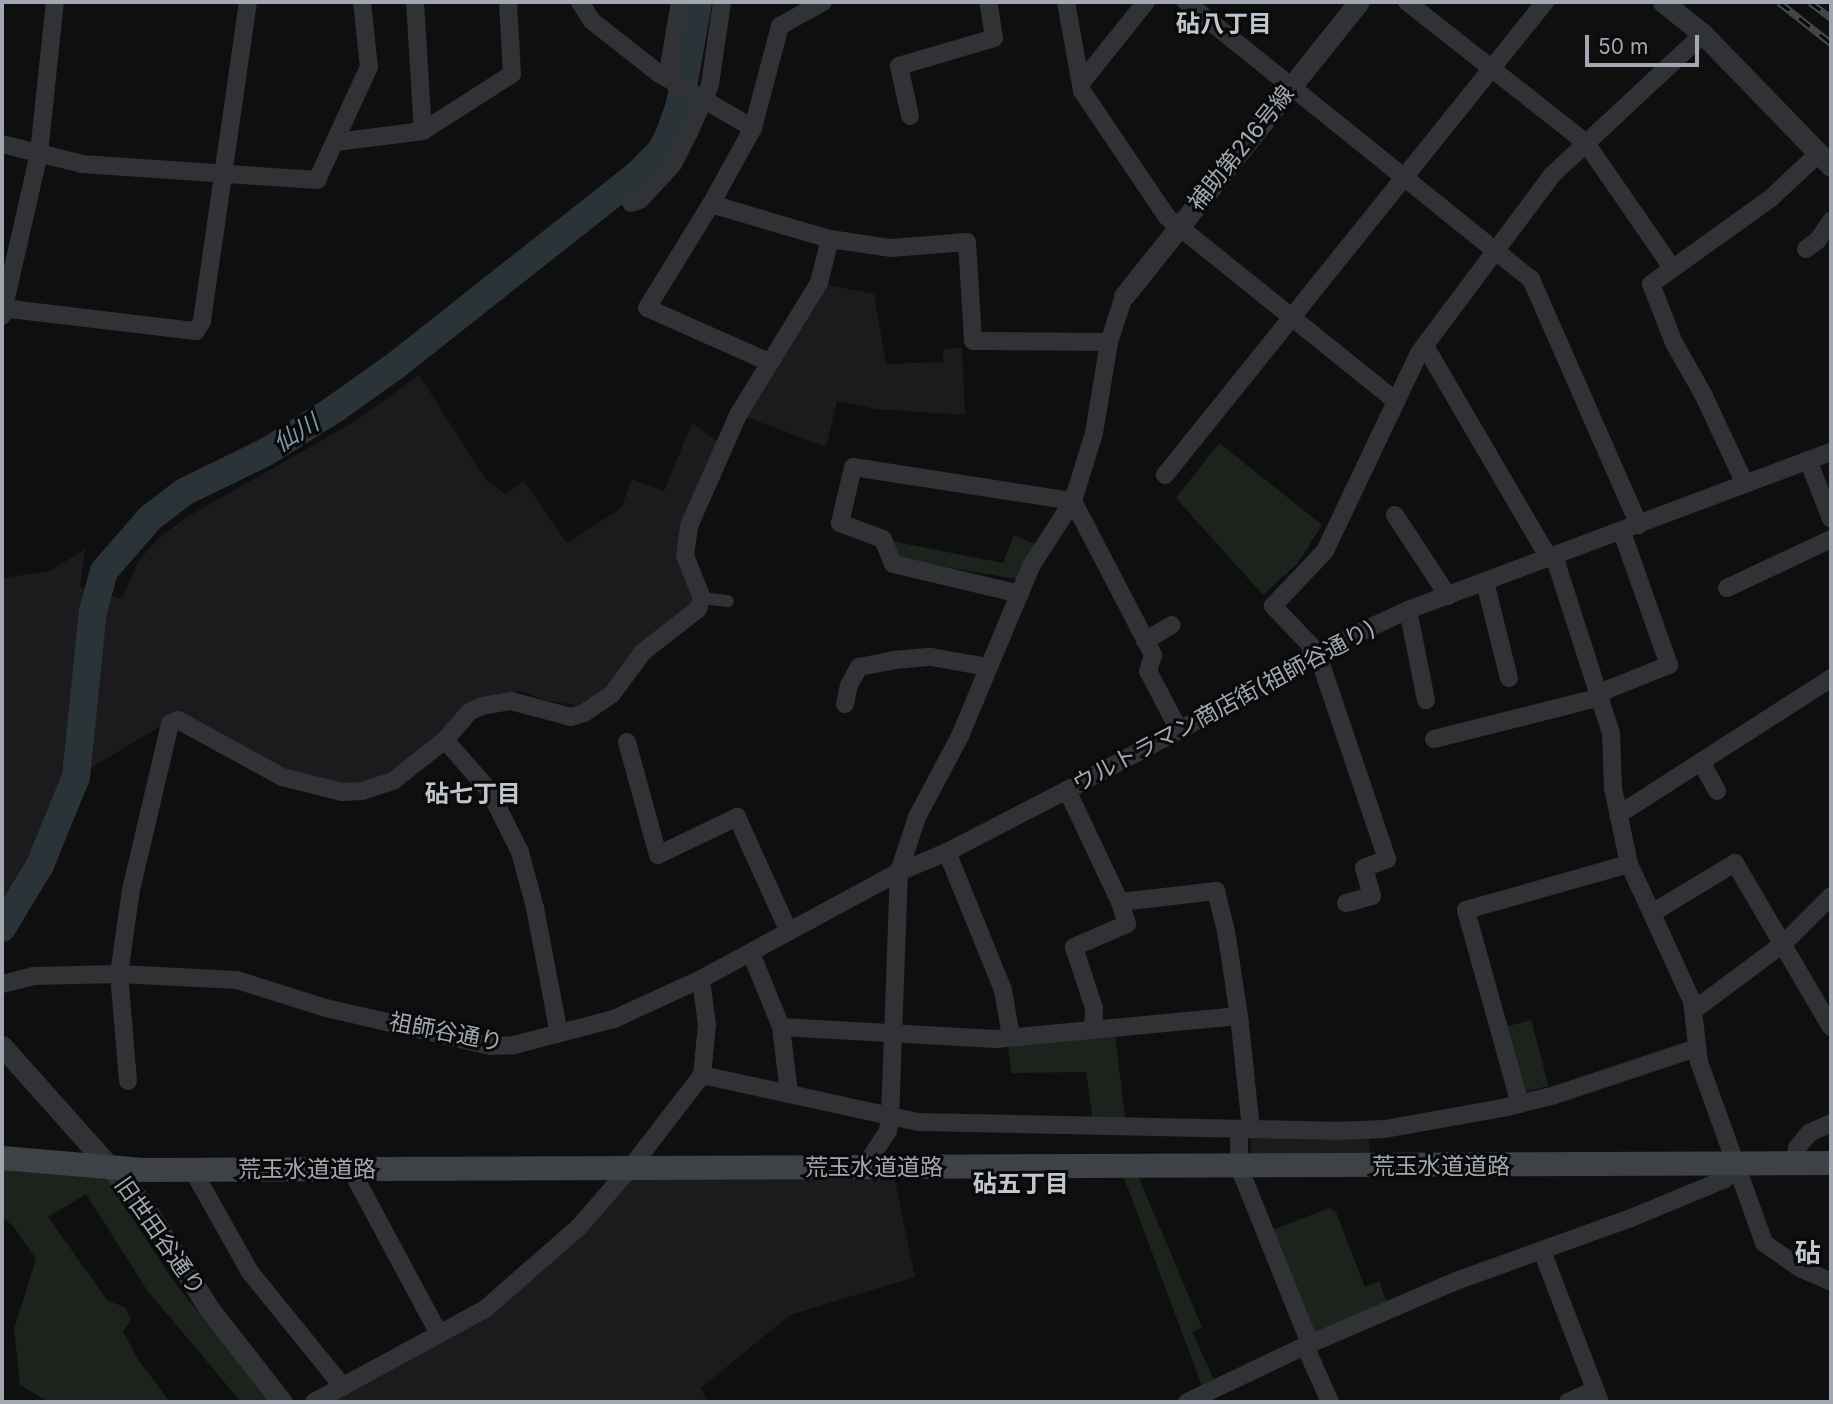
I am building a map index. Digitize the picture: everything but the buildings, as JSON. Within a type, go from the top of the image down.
[{"type":"main road","name":"荒玉水道道路","points":[[2,1158],[113,1168],[192,1169],[1831,1163]]},
{"type":"street","points":[[55,2],[39,153],[3,311],[196,331],[202,321],[248,2]]},
{"type":"street","points":[[2,144],[82,164],[317,180],[369,67],[362,2]]},
{"type":"street","points":[[415,2],[423,131]]},
{"type":"street","points":[[336,142],[423,131],[512,74],[508,2]]},
{"type":"street","points":[[670,80],[680,2]]},
{"type":"street","points":[[631,203],[640,200],[673,164],[699,99],[710,85],[722,2]]},
{"type":"street","points":[[769,362],[647,308],[711,204],[752,128],[780,26],[823,2]]},
{"type":"street","points":[[910,116],[899,66],[994,38],[988,2]]},
{"type":"street","points":[[1066,2],[1081,83],[1104,125],[1167,217],[1396,401]]},
{"type":"street","points":[[1081,83],[1146,2]]},
{"type":"street","points":[[1186,2],[1531,279],[1630,528],[1670,665],[1600,695],[1434,739]]},
{"type":"street","name":"補助第216号線","points":[[1125,296],[1359,2]]},
{"type":"street","points":[[1407,2],[1493,67],[1586,143],[1673,269]]},
{"type":"street","points":[[1165,475],[1545,2]]},
{"type":"street","points":[[1663,2],[1703,34],[1825,160],[1651,284],[1674,343],[1703,394],[1745,484]]},
{"type":"street","points":[[584,4],[592,21],[670,80],[752,128]]},
{"type":"street","points":[[1346,903],[1372,896],[1364,868],[1387,859],[1317,652],[1273,606],[1325,551],[1425,345],[1552,175],[1703,34]]},
{"type":"street","points":[[711,204],[830,239],[891,248],[967,242],[973,341],[1109,342]]},
{"type":"street","points":[[1806,249],[1818,240],[1831,220]]},
{"type":"street","points":[[128,1081],[119,974],[131,890],[170,724],[178,720],[282,777],[342,792],[384,786],[445,740],[469,712],[482,706],[511,701],[571,717],[584,713],[612,694],[643,652],[698,609],[702,598],[685,556],[689,526],[738,415],[819,284],[830,239]]},
{"type":"street","points":[[865,1166],[888,1131],[890,1118],[899,872],[917,817],[960,736],[1031,566],[1073,501],[1094,433],[1109,342],[1125,296]]},
{"type":"street","points":[[1425,345],[1557,565],[1611,733],[1613,788],[1629,864],[1694,1010],[1696,1048],[1764,1243],[1800,1268],[1831,1282]]},
{"type":"street","name":"ウルトラマン商店街(祖師谷通り)","points":[[899,872],[947,852],[1067,790],[1286,673],[1317,652],[1408,610],[1831,452]]},
{"type":"street","points":[[1808,460],[1831,519]]},
{"type":"street","points":[[1020,594],[893,564],[883,539],[840,523],[853,467],[1073,501]]},
{"type":"street","points":[[1073,501],[1153,655],[1148,671],[1179,730]]},
{"type":"street","points":[[1395,515],[1448,596]]},
{"type":"street","points":[[1727,587],[1831,539]]},
{"type":"street","points":[[1485,582],[1509,678]]},
{"type":"street","points":[[702,598],[728,601]]},
{"type":"street","points":[[1408,610],[1426,700]]},
{"type":"street","points":[[1145,641],[1172,625]]},
{"type":"street","points":[[845,704],[849,685],[859,667],[894,660],[931,657],[988,667]]},
{"type":"street","points":[[1618,815],[1831,678]]},
{"type":"street","points":[[445,740],[489,790],[520,852],[535,908],[559,1034]]},
{"type":"street","points":[[627,742],[658,855],[737,817],[789,932]]},
{"type":"street","points":[[1701,762],[1717,791]]},
{"type":"street","points":[[1067,790],[1120,902],[1126,924],[1074,947],[1094,1008],[1094,1030]]},
{"type":"street","points":[[947,852],[1003,990],[1011,1037]]},
{"type":"street","points":[[1652,913],[1735,863],[1831,1027]]},
{"type":"street","points":[[1520,1104],[1466,910],[1629,864]]},
{"type":"street","name":"祖師谷通り","points":[[2,984],[33,976],[119,974],[174,974],[237,980],[326,1008],[491,1046],[513,1045],[614,1019],[701,979],[899,872]]},
{"type":"street","points":[[1120,902],[1216,891],[1239,1016],[1245,1129],[1239,1167],[1331,1402]]},
{"type":"street","points":[[1694,1010],[1783,944],[1831,895]]},
{"type":"street","points":[[751,953],[781,1027],[789,1093]]},
{"type":"street","points":[[314,1402],[485,1309],[578,1228],[631,1167],[702,1075],[707,1025],[701,979]]},
{"type":"street","points":[[781,1027],[891,1035],[1011,1037],[1239,1016]]},
{"type":"street","name":"旧世田谷通り","points":[[2,1046],[142,1203],[211,1310],[282,1402]]},
{"type":"street","points":[[702,1075],[890,1118],[971,1124],[1385,1129],[1520,1104],[1696,1048]]},
{"type":"street","points":[[1795,1163],[1797,1148],[1809,1133],[1831,1123]]},
{"type":"street","points":[[1187,1402],[1456,1280],[1542,1251],[1725,1180],[1738,1164]]},
{"type":"street","points":[[192,1169],[250,1272],[343,1387]]},
{"type":"street","points":[[355,1169],[363,1193],[439,1334]]},
{"type":"street","points":[[1542,1251],[1597,1396],[1569,1402]]},
{"type":"shaded area","points":[[823,284],[874,294],[886,364],[943,362],[943,349],[962,348],[965,415],[876,409],[837,401],[826,447],[743,416]]},
{"type":"shaded area","points":[[419,375],[486,480],[505,494],[524,481],[567,543],[621,508],[632,479],[664,491],[692,423],[721,444],[686,526],[697,597],[610,689],[584,707],[544,700],[522,691],[490,696],[385,780],[347,787],[287,772],[181,714],[57,788],[36,848],[9,907],[2,914],[2,578],[50,571],[85,549],[80,587],[122,599],[138,561],[160,537],[187,517],[354,422]]},
{"type":"shaded area","points":[[1219,443],[1322,525],[1298,563],[1263,595],[1176,498]]},
{"type":"shaded area","points":[[1014,535],[1035,544],[1017,579],[897,559],[891,541],[1003,563]]},
{"type":"shaded area","points":[[1531,1020],[1549,1086],[1521,1093],[1503,1028]]},
{"type":"shaded area","points":[[1115,1036],[1126,1123],[1093,1121],[1086,1072],[1011,1073],[1008,1045]]},
{"type":"shaded area","points":[[1369,1133],[1370,1160],[1251,1164],[1250,1137]]},
{"type":"shaded area","points":[[2,1166],[104,1174],[172,1279],[270,1402],[241,1402],[147,1290],[86,1194],[48,1217],[108,1301],[125,1307],[131,1320],[123,1331],[137,1358],[170,1402],[49,1402],[20,1385],[14,1329],[36,1259],[14,1227],[2,1217]]},
{"type":"shaded area","points":[[633,1171],[894,1176],[915,1277],[790,1315],[701,1388],[708,1402],[326,1402],[487,1315]]},
{"type":"shaded area","points":[[1123,1175],[1138,1176],[1202,1327],[1192,1332],[1215,1382],[1202,1386]]},
{"type":"shaded area","points":[[1329,1208],[1336,1212],[1365,1287],[1379,1281],[1387,1304],[1315,1337],[1270,1231]]},
{"type":"waterway","name":"仙川","points":[[2,928],[40,865],[76,777],[93,611],[104,571],[150,518],[184,492],[266,452],[333,410],[395,366],[636,176],[661,151],[670,133],[680,104],[698,2]]},
{"type":"railway","points":[[1779,2],[1831,43]]},
{"type":"railway","points":[[1810,2],[1831,18]]},
{"type":"district","name":"砧八丁目","points":[[1224,24]]},
{"type":"district","name":"砧七丁目","points":[[473,794]]},
{"type":"district","name":"砧五丁目","points":[[1021,1184]]},
{"type":"district","name":"砧","points":[[1808,1253]]}]
